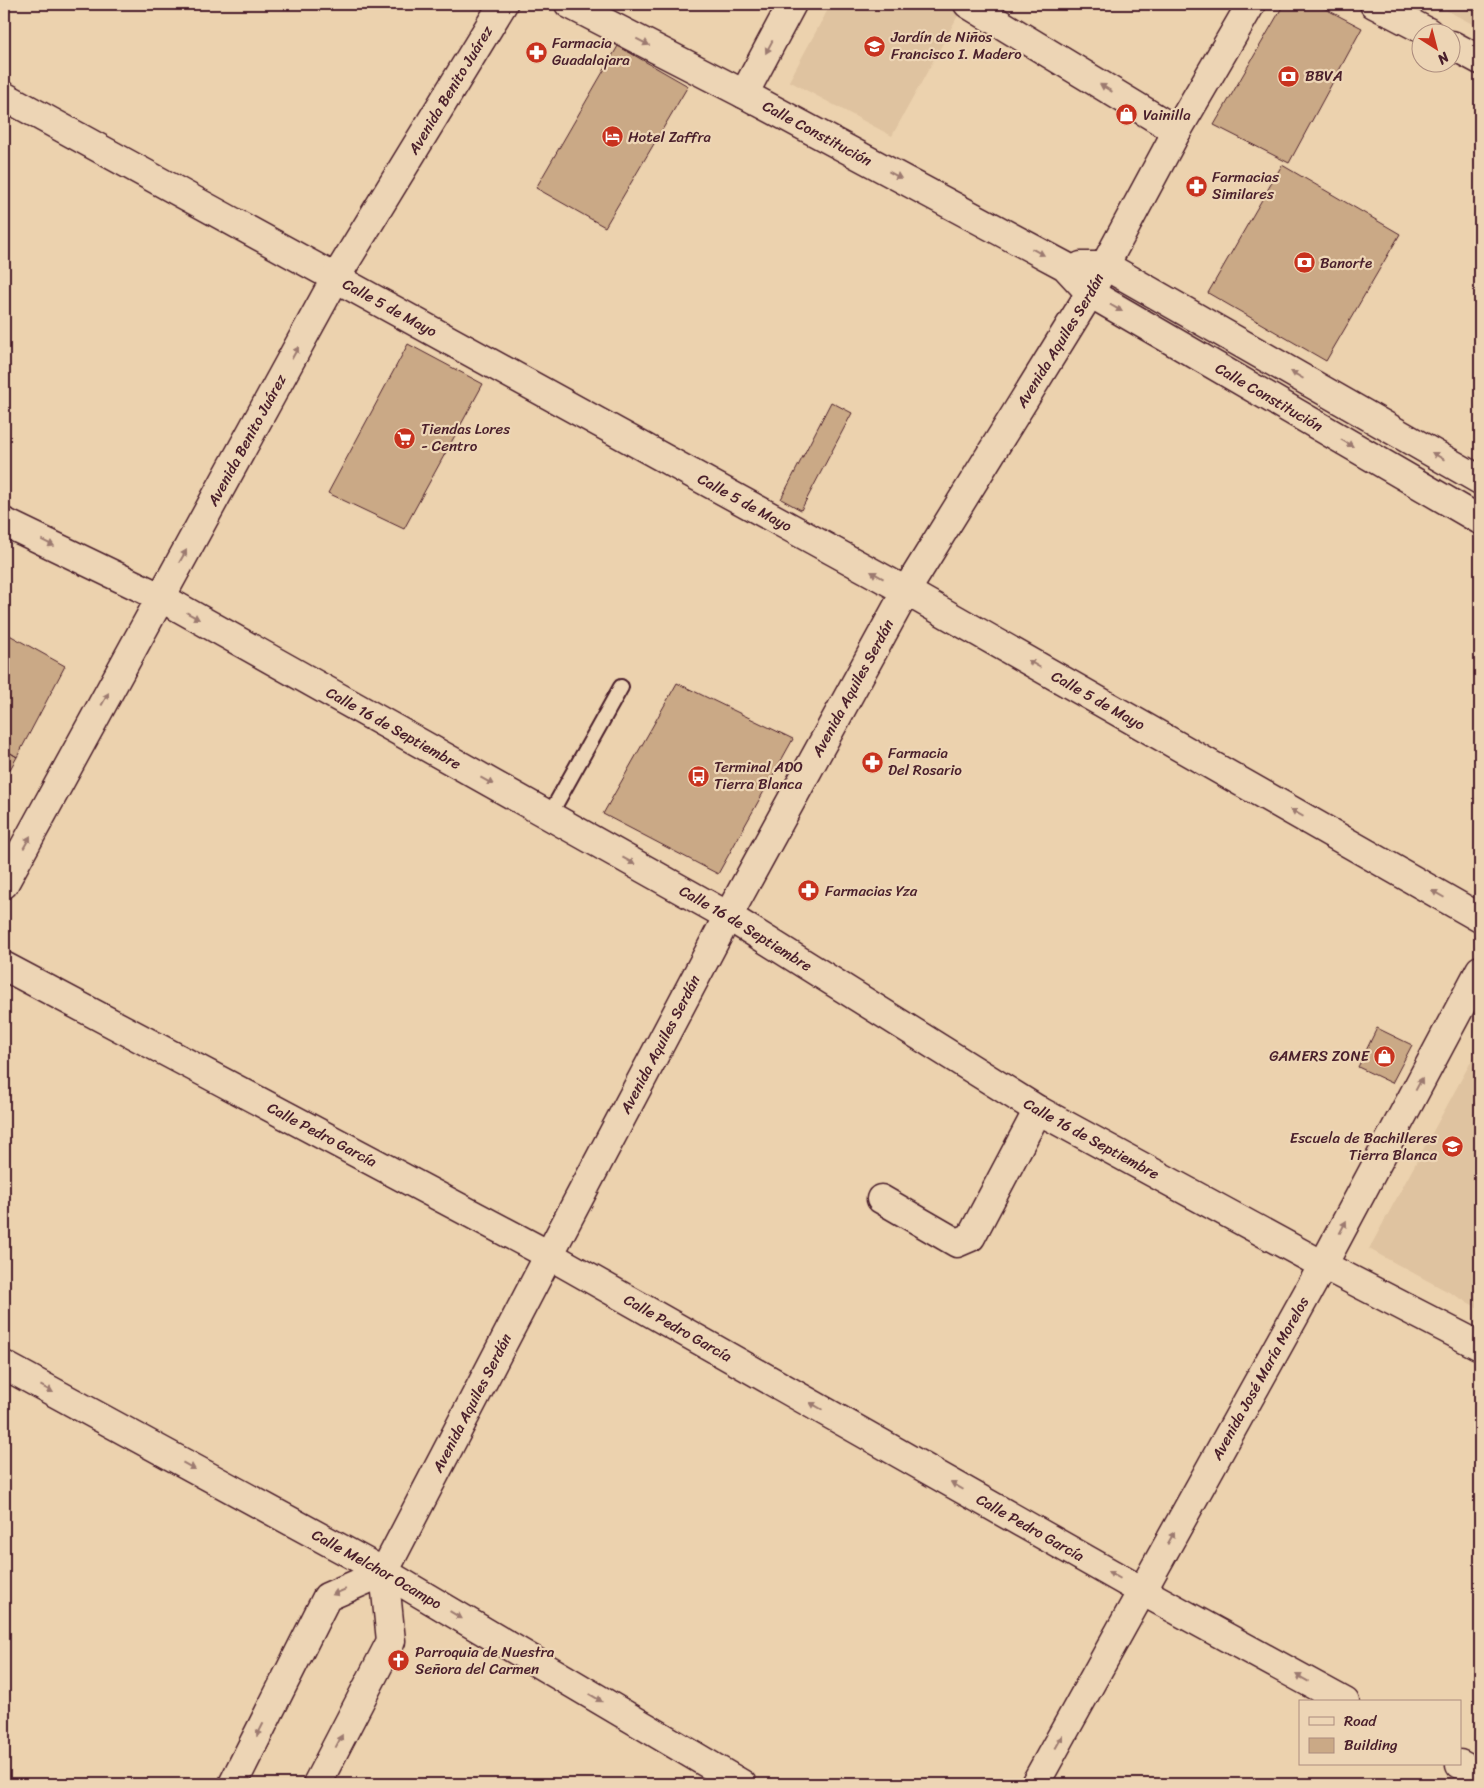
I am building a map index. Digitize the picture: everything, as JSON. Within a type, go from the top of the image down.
[{"type":"street","name":"Avenida Benito Juárez","points":[[4,884],[335,279],[502,4]]},
{"type":"street","name":"Calle Constitución","points":[[569,4],[744,94],[1065,266],[1090,293],[1480,520]]},
{"type":"street","points":[[744,94],[792,4]]},
{"type":"street","points":[[968,4],[1177,131]]},
{"type":"street","name":"Avenida Aquiles Serdán","points":[[384,1572],[548,1255],[728,916],[906,591],[1106,266],[1177,131],[1251,4]]},
{"type":"street","points":[[1374,4],[1412,24]]},
{"type":"street","points":[[1462,50],[1480,60]]},
{"type":"street","name":"Calle 5 de Mayo","points":[[4,96],[906,591],[1480,918]]},
{"type":"street","name":"Calle Constitución","points":[[1065,266],[1106,266],[1480,480]]},
{"type":"street","name":"Calle 16 de Septiembre","points":[[4,522],[160,597],[728,916],[1038,1110],[1323,1265],[1480,1346]]},
{"type":"street","name":"Calle Pedro García","points":[[4,966],[548,1255],[1142,1591],[1341,1700]]},
{"type":"street","name":"Avenida José María Morelos","points":[[1035,1784],[1323,1265],[1480,970]]},
{"type":"street","points":[[881,1199],[957,1243],[971,1236],[1038,1110]]},
{"type":"street","name":"Calle Melchor Ocampo","points":[[4,1365],[384,1572],[742,1784]]},
{"type":"street","points":[[233,1784],[327,1597],[384,1572],[391,1641],[317,1784]]},
{"type":"street","points":[[1462,1765],[1480,1775]]},
{"type":"lane","points":[[549,816],[621,686]]},
{"type":"shaded area","name":"Jardín de Niños Francisco I. Madero","points":[[831,4],[945,4],[960,12],[892,136],[789,81]]},
{"type":"shaded area","points":[[1434,4],[1480,4],[1480,28],[1444,9]]},
{"type":"shaded area","name":"Escuela de Bachilleres Tierra Blanca","points":[[1480,1045],[1480,1309],[1369,1249]]},
{"type":"building","name":"BBVA","points":[[1284,4],[1316,4],[1362,28],[1289,163],[1214,125]]},
{"type":"building","points":[[1465,4],[1480,4],[1480,11]]},
{"type":"building","name":"Hotel Zaffra","points":[[618,46],[688,86],[605,227],[536,188]]},
{"type":"building","name":"Banorte","points":[[1282,165],[1400,234],[1326,361],[1208,293]]},
{"type":"building","name":"Tiendas Lores - Centro","points":[[408,344],[483,384],[404,529],[328,493]]},
{"type":"building","points":[[831,402],[852,413],[801,510],[781,499]]},
{"type":"building","points":[[4,632],[65,666],[17,757],[4,749]]},
{"type":"building","name":"Terminal ADO Tierra Blanca","points":[[677,683],[793,739],[718,874],[603,814]]},
{"type":"building","points":[[4,749],[17,757],[4,780]]},
{"type":"building","name":"GAMERS ZONE","points":[[1377,1028],[1412,1045],[1392,1083],[1358,1067]]},
{"type":"place","name":"Jardín de Niños Francisco I. Madero","points":[[875,46]]},
{"type":"place","name":"Farmacia Guadalajara","points":[[536,52]]},
{"type":"place","name":"BBVA","points":[[1289,76]]},
{"type":"place","name":"Vainilla","points":[[1127,115]]},
{"type":"place","name":"Hotel Zaffra","points":[[612,137]]},
{"type":"place","name":"Farmacias Similares","points":[[1196,186]]},
{"type":"place","name":"Banorte","points":[[1304,263]]},
{"type":"place","name":"Tiendas Lores - Centro","points":[[405,438]]},
{"type":"place","name":"Farmacia Del Rosario","points":[[872,762]]},
{"type":"place","name":"Terminal ADO Tierra Blanca","points":[[698,776]]},
{"type":"place","name":"Farmacias Yza","points":[[809,891]]},
{"type":"place","name":"GAMERS ZONE","points":[[1385,1056]]},
{"type":"place","name":"Escuela de Bachilleres Tierra Blanca","points":[[1453,1147]]},
{"type":"place","name":"Parroquia de Nuestra Señora del Carmen","points":[[399,1661]]}]
